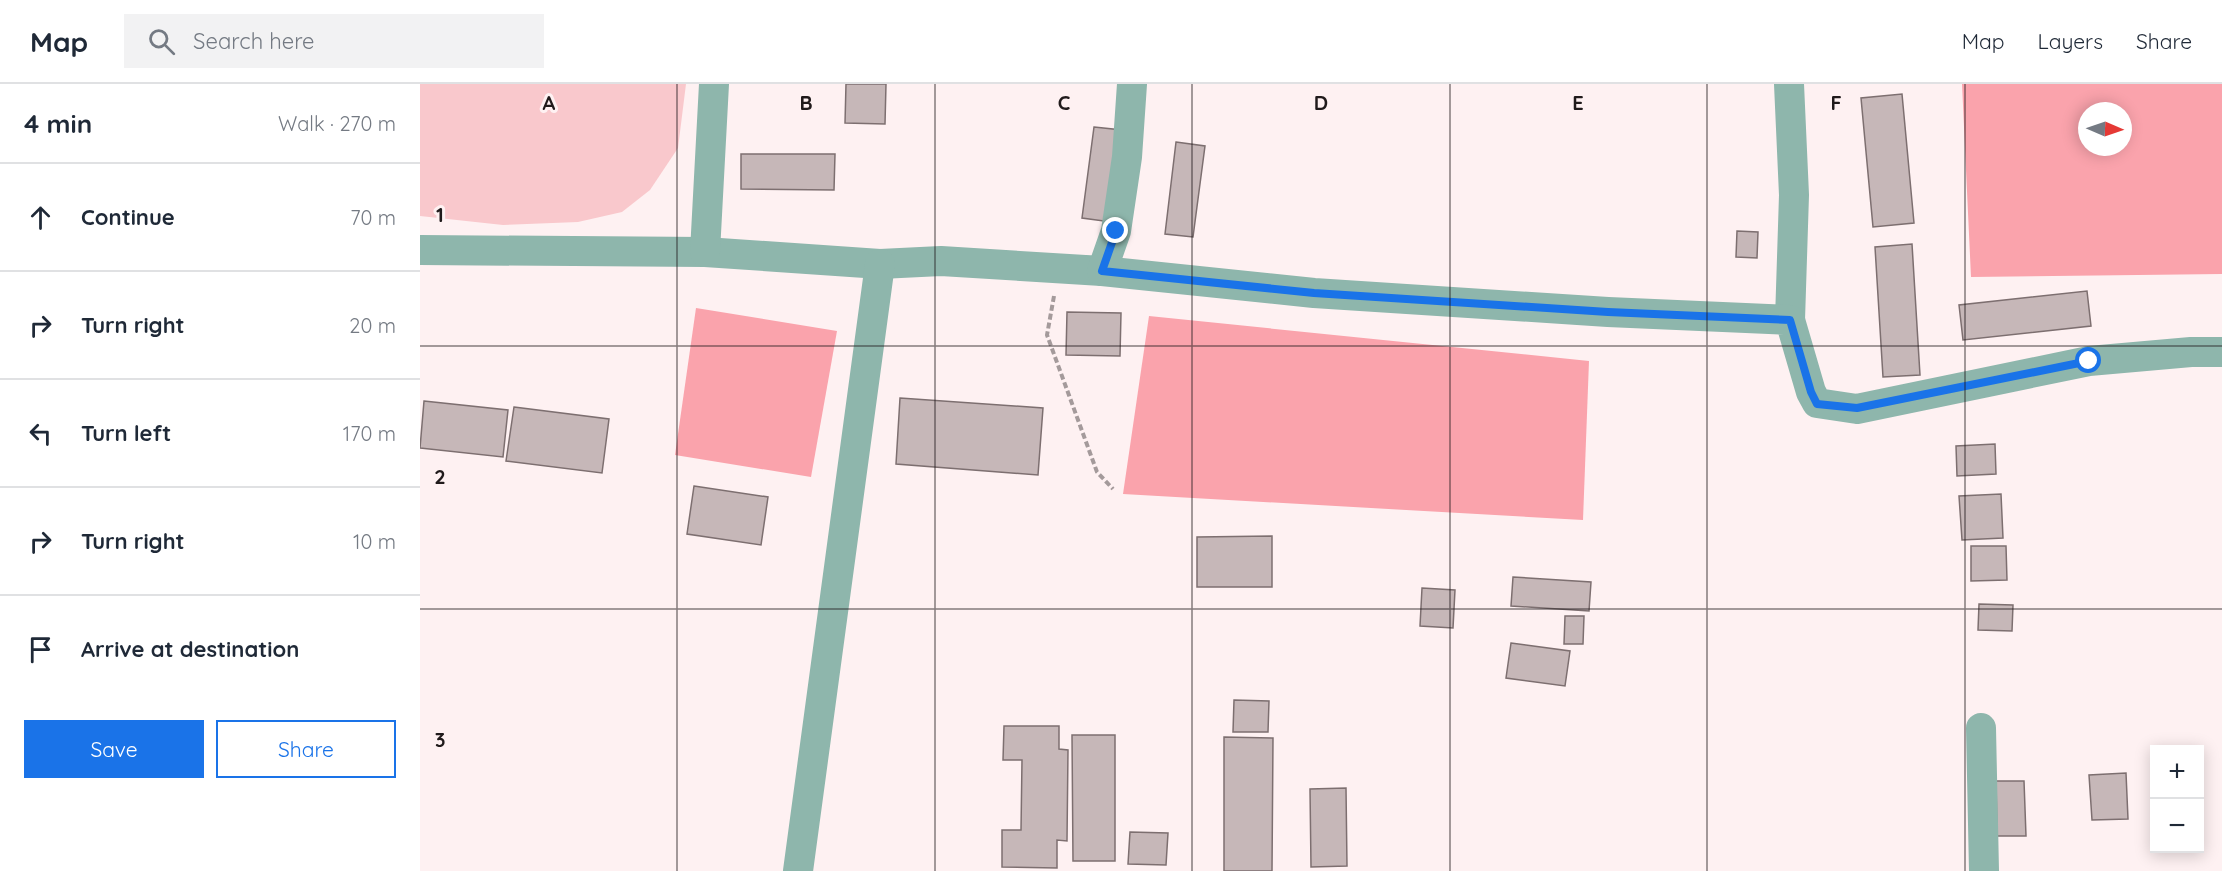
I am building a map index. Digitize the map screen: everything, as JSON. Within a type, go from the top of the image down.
[{"type":"street","points":[[705,252],[714,84]]},
{"type":"street","points":[[1102,271],[1116,231],[1127,157],[1132,84]]},
{"type":"street","points":[[1789,84],[1794,195],[1790,320],[1811,392],[1817,404],[1857,408],[2089,361],[2191,352],[2222,352]]},
{"type":"street","points":[[420,250],[705,252],[880,264],[941,261],[1102,271],[1314,293],[1608,312],[1790,320]]},
{"type":"street","points":[[798,871],[880,264]]},
{"type":"street","points":[[1981,728],[1984,871]]},
{"type":"path","points":[[1058,269],[1047,335],[1097,472],[1113,489]]},
{"type":"shaded area","points":[[420,84],[686,84],[678,148],[650,190],[622,212],[578,222],[503,225],[420,216]]},
{"type":"shaded area","points":[[1962,84],[2222,84],[2222,274],[1971,277]]},
{"type":"shaded area","points":[[696,308],[837,331],[811,477],[675,455]]},
{"type":"shaded area","points":[[1149,316],[1589,361],[1583,520],[1123,494]]},
{"type":"building","points":[[846,84],[886,84],[885,124],[845,123]]},
{"type":"building","points":[[1902,94],[1914,223],[1873,227],[1861,98]]},
{"type":"building","points":[[1094,127],[1122,130],[1111,222],[1082,218]]},
{"type":"building","points":[[1176,142],[1205,146],[1193,237],[1165,234]]},
{"type":"building","points":[[741,154],[835,154],[834,190],[741,189]]},
{"type":"building","points":[[1737,231],[1758,232],[1757,258],[1736,257]]},
{"type":"building","points":[[1912,244],[1920,375],[1883,377],[1875,247]]},
{"type":"building","points":[[2087,291],[2091,326],[1963,340],[1959,305]]},
{"type":"building","points":[[1067,312],[1121,313],[1120,356],[1066,355]]},
{"type":"building","points":[[900,398],[1043,408],[1038,475],[896,464]]},
{"type":"building","points":[[424,401],[508,410],[503,457],[420,448]]},
{"type":"building","points":[[514,407],[609,419],[602,473],[506,461]]},
{"type":"building","points":[[1995,444],[1996,474],[1957,476],[1956,446]]},
{"type":"building","points":[[694,486],[768,497],[761,545],[687,534]]},
{"type":"building","points":[[2001,494],[2003,538],[1962,540],[1959,496]]},
{"type":"building","points":[[1272,536],[1272,587],[1197,587],[1197,537]]},
{"type":"building","points":[[1971,546],[2006,546],[2007,580],[1971,581]]},
{"type":"building","points":[[1513,577],[1591,582],[1589,611],[1511,606]]},
{"type":"building","points":[[1422,588],[1455,590],[1453,628],[1420,626]]},
{"type":"building","points":[[1979,604],[2013,605],[2012,631],[1978,630]]},
{"type":"building","points":[[1565,616],[1584,616],[1583,644],[1564,644]]},
{"type":"building","points":[[1511,643],[1570,651],[1565,686],[1506,678]]},
{"type":"building","points":[[1234,700],[1269,701],[1268,732],[1233,732]]},
{"type":"building","points":[[1004,726],[1059,726],[1059,749],[1068,750],[1067,841],[1057,840],[1057,868],[1002,867],[1002,830],[1021,830],[1022,760],[1003,760]]},
{"type":"building","points":[[1072,735],[1115,735],[1115,861],[1073,861]]},
{"type":"building","points":[[1224,737],[1273,738],[1272,871],[1224,871]]},
{"type":"building","points":[[2126,773],[2128,819],[2092,820],[2089,775]]},
{"type":"building","points":[[1996,781],[2024,781],[2026,836],[1997,836]]},
{"type":"building","points":[[1346,788],[1347,866],[1311,867],[1310,789]]},
{"type":"building","points":[[1130,832],[1168,833],[1166,865],[1128,864]]},
{"type":"route","points":[[1116,231],[1102,271],[1314,293],[1608,312],[1790,320],[1811,392],[1817,404],[1857,408],[2089,361]]}]
